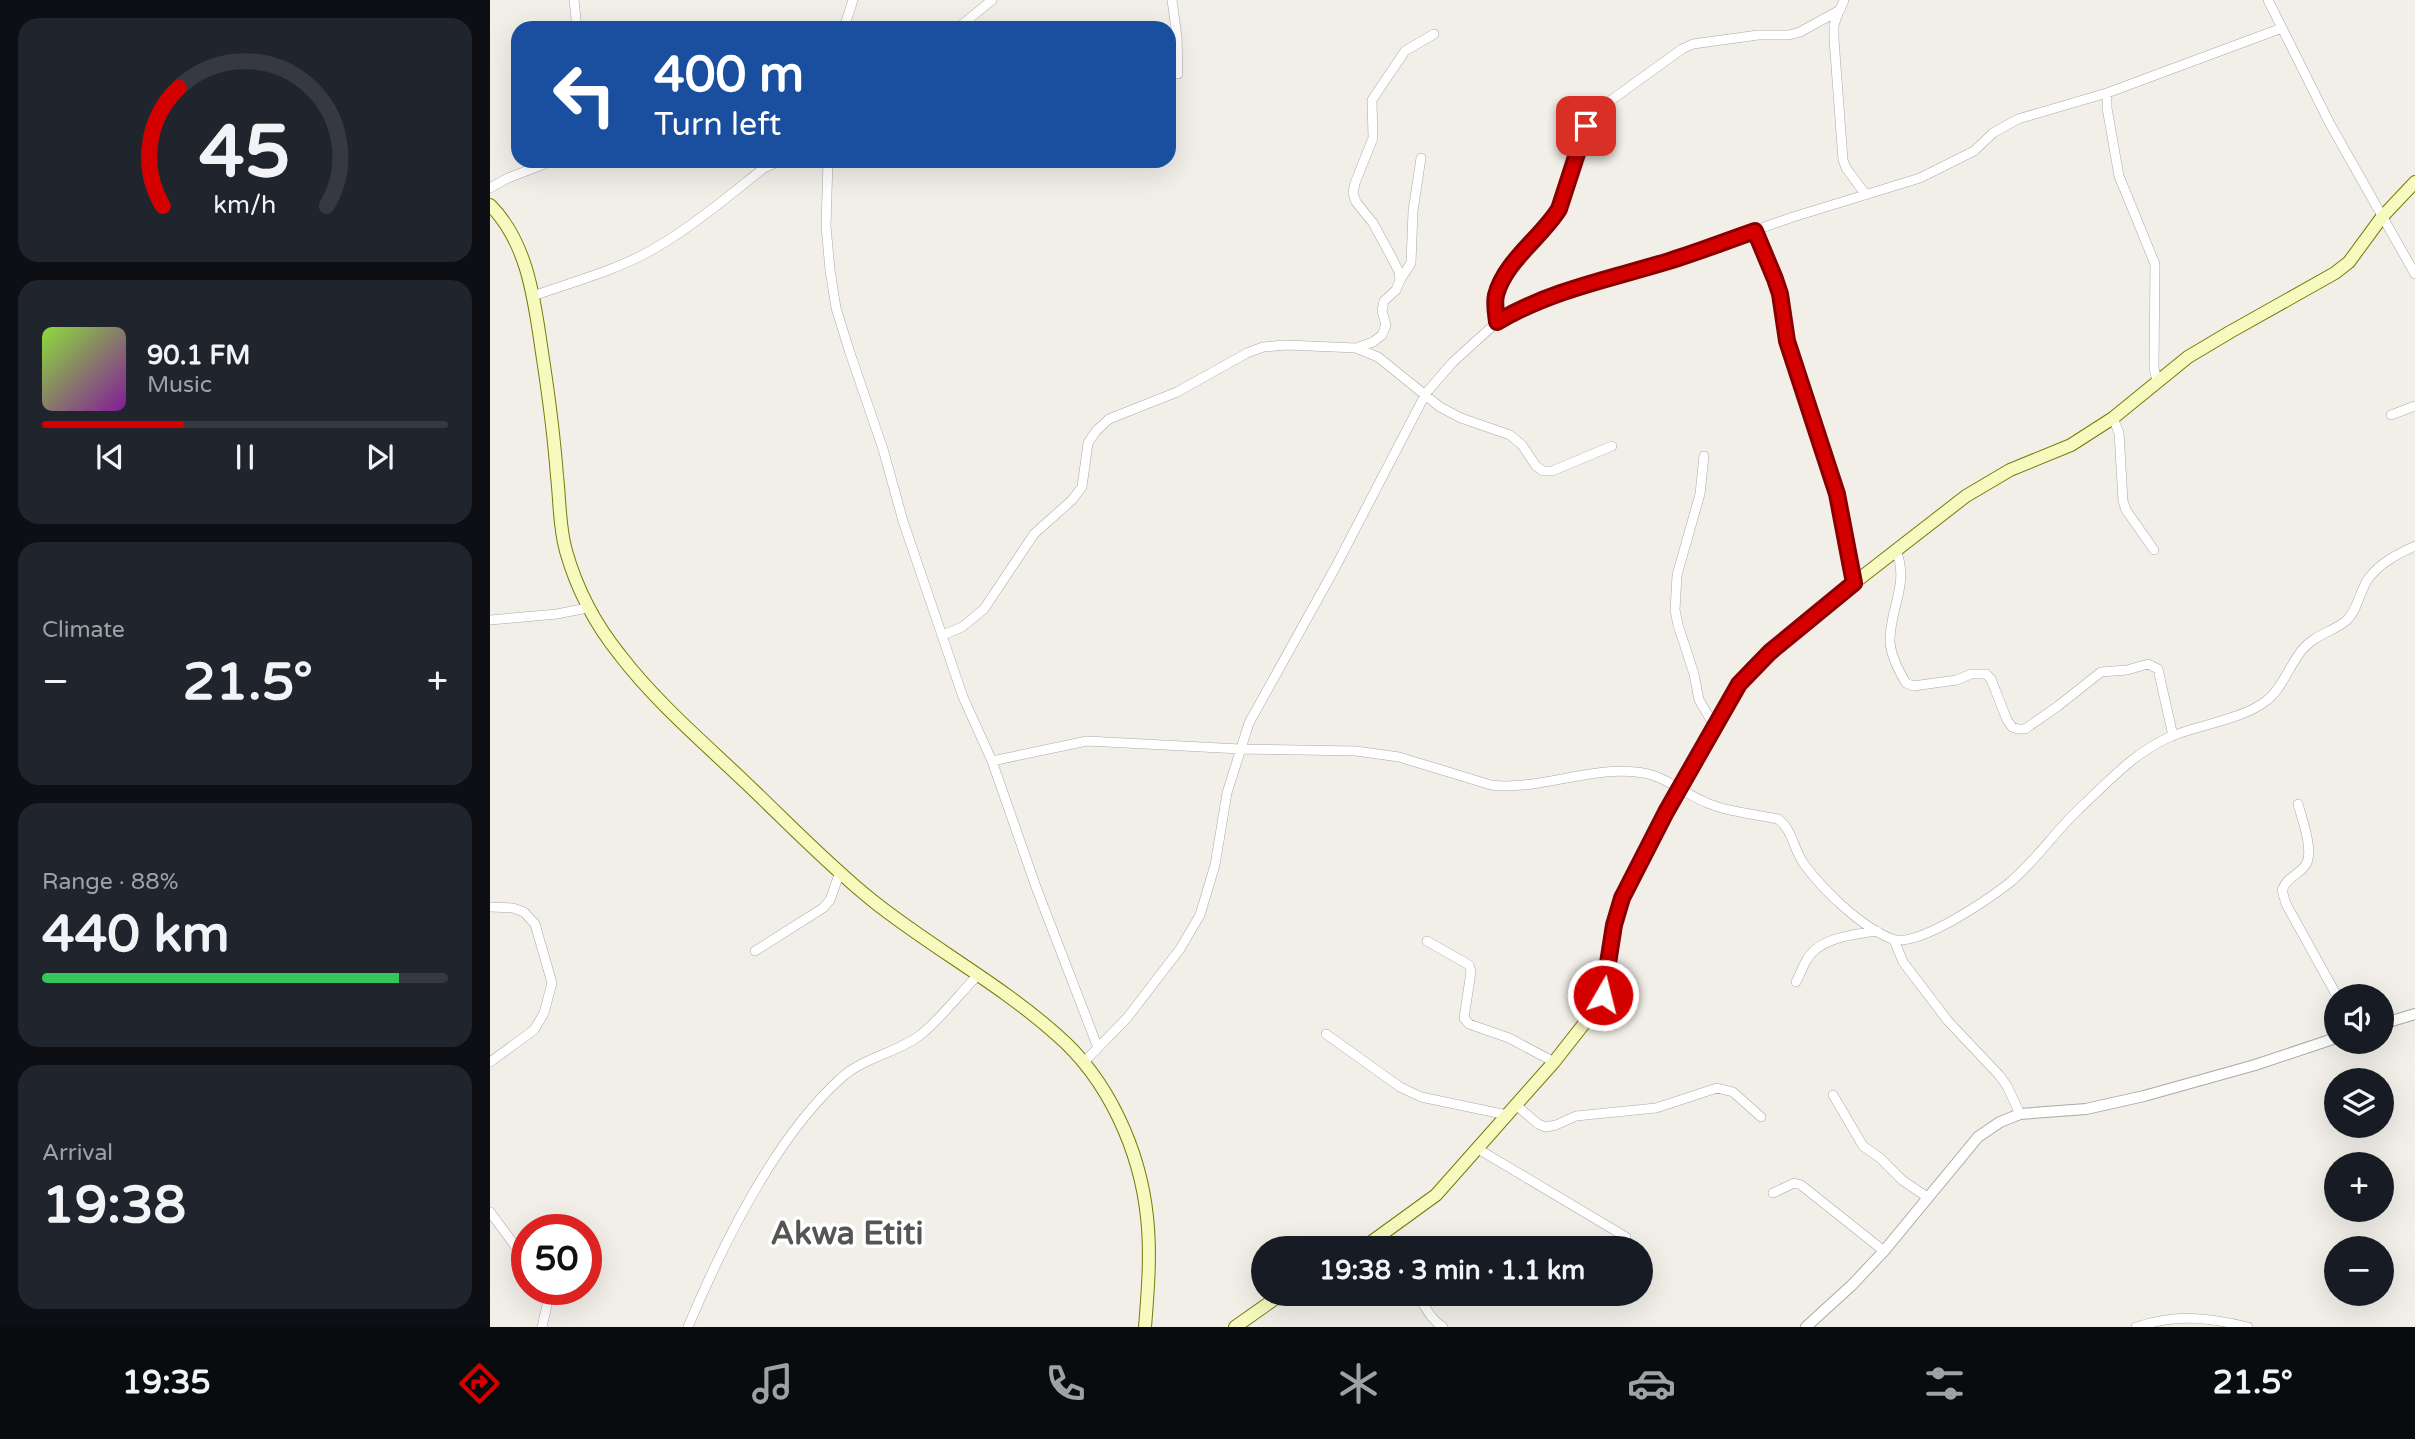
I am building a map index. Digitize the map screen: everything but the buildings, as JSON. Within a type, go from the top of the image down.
[{"type":"main road","points":[[1380,1236],[1436,1195],[1554,1062],[1594,1011],[1603,995],[1614,925],[1622,898],[1714,726],[1739,684],[1752,668],[1854,583],[1982,485],[2071,444],[2113,418],[2189,357],[2335,273],[2349,262],[2382,217],[2415,182]]},
{"type":"main road","points":[[490,205],[513,237],[533,296],[545,374],[565,550],[587,608],[621,656],[663,702],[839,872],[871,900],[1031,1013],[1059,1036],[1084,1062],[1111,1103],[1123,1128],[1143,1189],[1149,1250],[1145,1327]]},
{"type":"main road","points":[[1235,1327],[1265,1306]]},
{"type":"street","points":[[574,0],[576,21]]},
{"type":"street","points":[[846,21],[853,0]]},
{"type":"street","points":[[966,21],[992,0]]},
{"type":"street","points":[[1172,0],[1175,21]]},
{"type":"street","points":[[2268,0],[2330,124],[2415,274]]},
{"type":"street","points":[[1842,5],[1834,25],[1834,39],[1843,160],[1866,195]]},
{"type":"street","points":[[1497,322],[1496,292],[1509,269],[1552,221],[1559,209],[1586,126],[1603,106],[1682,49],[1693,44],[1789,35],[1800,32],[1842,5]]},
{"type":"street","points":[[1084,1062],[1128,1018],[1180,949],[1200,915],[1215,865],[1227,793],[1249,723],[1335,568],[1426,393],[1453,362],[1497,322],[1569,288],[1670,260],[1920,178],[1974,151],[1993,133],[2018,119],[2107,93],[2282,28]]},
{"type":"street","points":[[1176,30],[1178,74]]},
{"type":"street","points":[[1400,281],[1399,272],[1380,235],[1356,202],[1353,193],[1373,138],[1372,100],[1405,51],[1434,34]]},
{"type":"street","points":[[2107,93],[2119,176],[2155,264],[2154,368],[2157,381]]},
{"type":"street","points":[[1356,348],[1373,342],[1382,335],[1386,325],[1382,311],[1384,302],[1396,290],[1411,263],[1413,211],[1421,158]]},
{"type":"street","points":[[490,188],[534,168]]},
{"type":"street","points":[[533,296],[630,261],[649,251],[683,232],[763,168]]},
{"type":"street","points":[[828,168],[826,226],[836,308],[883,449],[903,521],[963,697],[992,761],[1036,887],[1098,1048]]},
{"type":"street","points":[[1755,231],[1780,294],[1787,341],[1837,494],[1854,583]]},
{"type":"street","points":[[943,635],[962,627],[984,609],[1034,534],[1072,500],[1082,486],[1088,443],[1109,419],[1177,392],[1247,353],[1264,347],[1286,345],[1356,348],[1378,357],[1426,393],[1440,407],[1461,418],[1510,435],[1543,471],[1552,471],[1612,446]]},
{"type":"street","points":[[2391,415],[2415,407]]},
{"type":"street","points":[[2113,418],[2119,433],[2123,501],[2126,510],[2154,550]]},
{"type":"street","points":[[1704,456],[1700,494],[1677,575],[1675,610],[1699,700],[1714,726]]},
{"type":"street","points":[[992,761],[1087,741],[1384,754],[1506,787],[1587,772],[1636,772],[1655,775],[1704,802],[1778,819],[1786,824],[1803,863],[1831,894],[1859,920],[1894,940],[1906,940],[1949,924],[2008,884],[2053,834],[2143,751],[2173,736],[2266,701],[2303,649],[2352,615],[2367,580],[2384,562],[2415,546]]},
{"type":"street","points":[[1896,551],[1901,564],[1902,580],[1893,612],[1890,645],[1906,683],[1913,686],[1957,680],[1979,673],[1986,674],[1991,679],[2007,720],[2012,727],[2025,729],[2101,672],[2127,670],[2148,664],[2158,669],[2173,736]]},
{"type":"street","points":[[490,620],[556,614],[587,608]]},
{"type":"street","points":[[2298,804],[2309,853],[2307,864],[2286,880],[2281,890],[2330,984]]},
{"type":"street","points":[[755,951],[823,908],[830,900],[839,872]]},
{"type":"street","points":[[490,907],[513,908],[524,912],[536,923],[552,983],[544,1013],[534,1030],[490,1062]]},
{"type":"street","points":[[1796,982],[1806,961],[1817,948],[1828,942],[1877,931]]},
{"type":"street","points":[[1894,940],[1903,962],[1948,1021],[1999,1074],[2020,1114]]},
{"type":"street","points":[[1427,941],[1469,965],[1471,972],[1464,1018],[1469,1024],[1509,1038],[1554,1062]]},
{"type":"street","points":[[688,1327],[734,1230],[786,1141],[810,1110],[855,1066],[920,1036],[978,975]]},
{"type":"street","points":[[2394,1020],[2415,1014]]},
{"type":"street","points":[[1326,1034],[1400,1087],[1421,1097],[1507,1115]]},
{"type":"street","points":[[1807,1327],[1884,1251],[1978,1137],[2000,1122],[2020,1114],[2086,1109],[2144,1096],[2255,1065],[2324,1042]]},
{"type":"street","points":[[1516,1105],[1538,1124],[1546,1127],[1576,1116],[1657,1108],[1717,1088],[1733,1092],[1761,1117]]},
{"type":"street","points":[[1833,1095],[1863,1146],[1902,1180],[1927,1197]]},
{"type":"street","points":[[1478,1149],[1624,1236]]},
{"type":"street","points":[[1773,1193],[1794,1183],[1801,1185],[1884,1251]]},
{"type":"street","points":[[490,1212],[511,1240]]},
{"type":"street","points":[[542,1327],[547,1305]]},
{"type":"street","points":[[1424,1306],[1427,1314],[1443,1327]]},
{"type":"street","points":[[2136,1327],[2158,1320],[2184,1317],[2215,1319],[2248,1327]]},
{"type":"district","name":"Akwa Etiti","points":[[847,1233]]},
{"type":"route","points":[[1586,126],[1559,209],[1552,221],[1509,269],[1496,292],[1497,322],[1569,288],[1670,260],[1755,231],[1780,294],[1783,327],[1837,494],[1854,583],[1770,652],[1739,684],[1666,812],[1622,898],[1608,954],[1603,995]]}]
